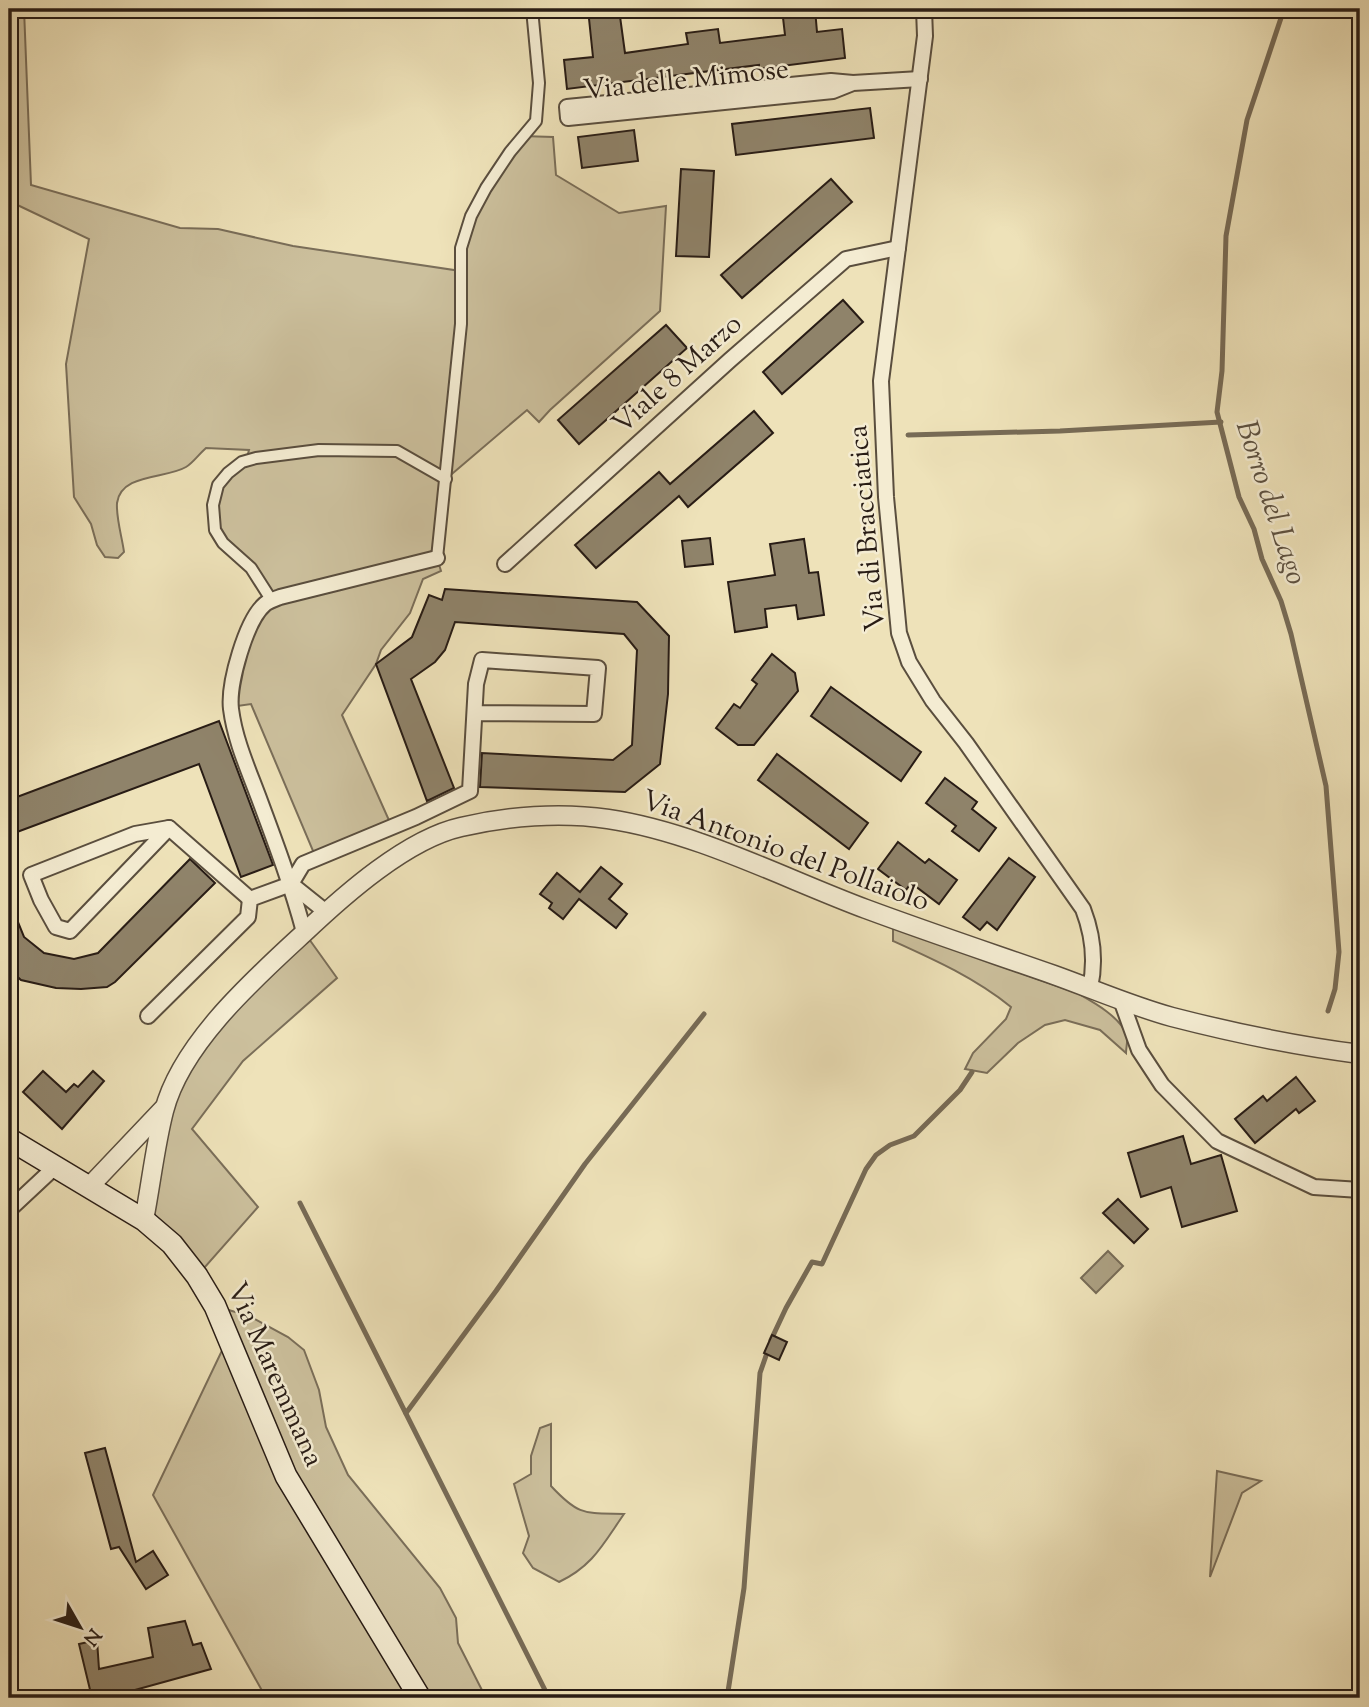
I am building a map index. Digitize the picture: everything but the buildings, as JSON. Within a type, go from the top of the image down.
[{"type":"main road","name":"Via Maremmana","points":[[9,1139],[144,1220],[172,1244],[197,1276],[215,1306],[286,1476],[420,1698]]},
{"type":"street","points":[[304,932],[291,884],[239,743],[230,707],[233,680],[243,643],[265,604],[437,558],[461,324],[461,248],[471,216],[486,188],[510,152],[536,121],[539,83],[532,9]]},
{"type":"street","name":"Via di Bracciatica","points":[[924,9],[925,36],[881,381],[886,497],[899,633],[909,662],[933,701],[966,743],[1083,909],[1090,928],[1093,952],[1094,972],[1090,988]]},
{"type":"street","name":"Via delle Mimose","points":[[853,83],[833,91],[568,118],[567,107],[831,81],[853,83],[920,79]]},
{"type":"street","name":"Viale 8 Marzo","points":[[505,565],[730,360],[846,260],[898,248]]},
{"type":"street","points":[[272,601],[251,568],[223,543],[215,530],[214,505],[218,485],[242,462],[319,450],[397,451],[446,479]]},
{"type":"street","points":[[250,899],[291,884],[303,864],[444,805],[470,791],[476,684],[482,660],[598,668],[594,714],[476,713]]},
{"type":"street","name":"Via Antonio del Pollaiolo","points":[[144,1220],[164,1108],[182,1068],[200,1040],[222,1014],[326,912],[361,883],[415,846],[456,828],[528,817],[608,819],[692,841],[866,909],[1121,1000],[1175,1017],[1287,1043],[1360,1054]]},
{"type":"street","points":[[169,828],[250,899]]},
{"type":"street","points":[[169,828],[70,931],[55,927],[31,875],[135,834],[169,828]]},
{"type":"street","points":[[291,884],[326,912]]},
{"type":"street","points":[[148,1016],[248,917],[250,899]]},
{"type":"street","points":[[1121,1000],[1139,1050],[1162,1086],[1217,1141],[1314,1187],[1360,1190]]},
{"type":"street","name":"Via Antonio del Pollaiolo","points":[[90,1186],[164,1108]]},
{"type":"street","points":[[9,1210],[55,1167]]},
{"type":"shaded area","points":[[9,9],[24,9],[31,185],[180,228],[218,229],[293,246],[461,271],[471,216],[522,136],[553,137],[556,175],[619,213],[666,206],[660,311],[539,422],[527,410],[446,479],[437,558],[441,571],[423,579],[410,613],[381,650],[376,664],[342,715],[392,827],[316,858],[251,704],[230,707],[243,643],[272,600],[215,530],[218,485],[246,461],[249,450],[206,448],[186,467],[127,486],[120,493],[117,503],[124,552],[118,558],[105,557],[97,545],[91,524],[74,497],[66,364],[89,239],[9,201]]},
{"type":"shaded area","points":[[893,928],[1077,993],[1106,1011],[1124,1029],[1127,1036],[1126,1053],[1100,1030],[1065,1020],[1045,1025],[1018,1043],[987,1073],[965,1069],[973,1053],[1006,1019],[1011,1007],[969,978],[893,941]]},
{"type":"shaded area","points":[[304,932],[337,978],[243,1061],[192,1129],[258,1207],[197,1276],[144,1220],[182,1068]]},
{"type":"shaded area","points":[[1108,1251],[1123,1266],[1096,1293],[1081,1278]]},
{"type":"shaded area","points":[[215,1306],[249,1316],[288,1337],[304,1350],[319,1390],[326,1427],[348,1475],[440,1588],[456,1618],[458,1643],[486,1698],[262,1698],[265,1696],[153,1495],[228,1338]]},
{"type":"shaded area","points":[[551,1424],[551,1486],[569,1503],[583,1511],[624,1514],[589,1561],[559,1582],[533,1568],[523,1553],[529,1536],[514,1484],[531,1474],[531,1456],[540,1428]]},
{"type":"shaded area","points":[[1217,1471],[1261,1481],[1242,1493],[1210,1577]]},
{"type":"waterway","name":"Borro del Lago","points":[[1284,9],[1247,120],[1226,236],[1222,371],[1217,412],[1239,497],[1254,529],[1262,559],[1281,601],[1291,634],[1326,786],[1339,952],[1335,989],[1328,1011]]},
{"type":"waterway","points":[[9,196],[16,268],[9,324]]},
{"type":"waterway","points":[[908,435],[1060,431],[1221,422]]},
{"type":"waterway","points":[[406,1413],[585,1164],[704,1014]]},
{"type":"waterway","points":[[771,1340],[812,1262],[822,1264],[866,1169],[876,1155],[890,1145],[914,1136],[960,1090],[972,1072]]},
{"type":"waterway","points":[[300,1203],[549,1698]]},
{"type":"waterway","points":[[727,1698],[744,1588],[760,1373],[768,1350]]}]
